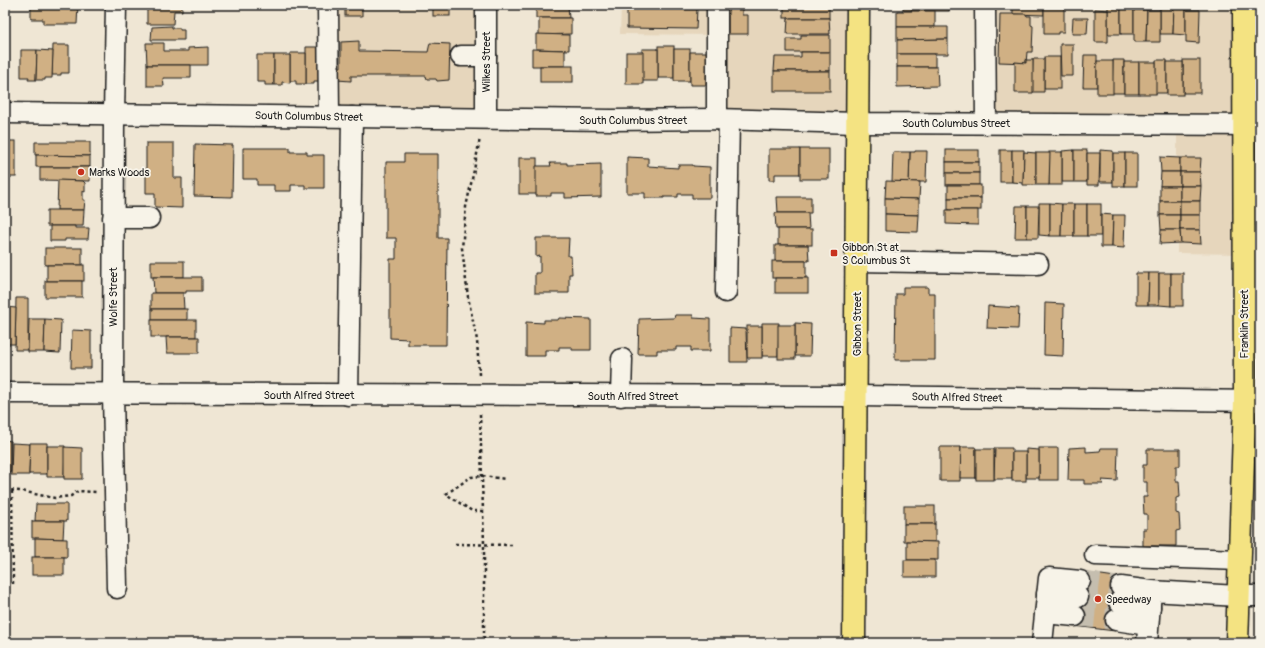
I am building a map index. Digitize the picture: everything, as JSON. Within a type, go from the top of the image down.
[{"type":"main road","name":"Gibbon Street","points":[[854,643],[858,5]]},
{"type":"main road","name":"Franklin Street","points":[[1237,643],[1240,560],[1252,401],[1252,125],[1244,5]]},
{"type":"street","name":"Wolfe Street","points":[[116,5],[113,394],[117,588]]},
{"type":"street","points":[[328,5],[329,116]]},
{"type":"street","name":"Wilkes Street","points":[[486,5],[486,118]]},
{"type":"street","points":[[717,5],[723,120],[726,292]]},
{"type":"street","points":[[985,5],[986,124]]},
{"type":"street","points":[[461,56],[486,56]]},
{"type":"street","name":"South Columbus Street","points":[[5,113],[723,120],[857,123],[1252,125]]},
{"type":"street","points":[[348,395],[352,117]]},
{"type":"street","points":[[114,218],[149,218]]},
{"type":"street","points":[[857,261],[1038,264]]},
{"type":"street","points":[[621,396],[622,359]]},
{"type":"street","name":"South Alfred Street","points":[[5,393],[856,396],[1252,401]]},
{"type":"street","points":[[1095,555],[1240,560]]},
{"type":"street","points":[[1042,643],[1046,603],[1049,578],[1077,598],[1046,603]]},
{"type":"street","points":[[1149,616],[1119,603],[1149,616],[1238,596],[1260,596]]},
{"type":"path","points":[[484,643],[484,544],[477,340],[468,297],[462,248],[466,207],[479,140],[486,118]]},
{"type":"path","points":[[483,511],[472,511],[446,494],[471,477],[482,476],[506,479]]},
{"type":"path","points":[[5,490],[22,491],[55,498],[71,496],[78,491],[115,492]]},
{"type":"path","points":[[12,490],[13,586]]},
{"type":"path","points":[[455,544],[512,545]]},
{"type":"shaded area","points":[[335,5],[484,5],[484,119],[334,118]]},
{"type":"shaded area","points":[[621,5],[855,5],[855,124],[714,122],[715,35],[620,34]]},
{"type":"shaded area","points":[[978,5],[1242,5],[1242,126],[1260,126],[1260,402],[1242,402],[1242,254],[1177,253],[1177,125],[977,124]]},
{"type":"building","points":[[31,5],[78,5],[77,24],[43,24],[43,19],[31,19]]},
{"type":"building","points":[[147,5],[182,5],[182,11],[174,11],[173,24],[147,24]]},
{"type":"building","points":[[345,5],[362,5],[362,16],[345,16]]},
{"type":"building","points":[[433,5],[450,5],[450,16],[433,16]]},
{"type":"building","points":[[536,5],[568,5],[569,18],[536,18]]},
{"type":"building","points":[[722,5],[742,5],[742,15],[748,15],[748,34],[728,34],[728,15],[722,15]]},
{"type":"building","points":[[784,5],[829,5],[829,18],[784,18]]},
{"type":"building","points":[[903,5],[949,5],[949,11],[903,11]]},
{"type":"building","points":[[1013,5],[1044,5],[1044,15],[1013,14]]},
{"type":"building","points":[[1044,5],[1064,5],[1064,32],[1058,32],[1058,34],[1044,34]]},
{"type":"building","points":[[1108,5],[1121,5],[1121,34],[1108,34]]},
{"type":"building","points":[[1121,5],[1134,5],[1134,34],[1121,34]]},
{"type":"building","points":[[1160,5],[1174,5],[1173,34],[1160,34]]},
{"type":"building","points":[[1174,5],[1186,5],[1186,35],[1173,34]]},
{"type":"building","points":[[627,8],[697,9],[696,29],[627,28]]},
{"type":"building","points":[[1095,9],[1108,10],[1108,42],[1095,42]]},
{"type":"building","points":[[1134,10],[1147,10],[1146,42],[1134,42]]},
{"type":"building","points":[[1147,10],[1160,10],[1160,42],[1146,42]]},
{"type":"building","points":[[1186,10],[1200,10],[1199,43],[1186,42]]},
{"type":"building","points":[[897,11],[935,11],[935,27],[897,27]]},
{"type":"building","points":[[1000,14],[1026,14],[1027,16],[1031,16],[1031,25],[1033,26],[1032,52],[1027,52],[1026,63],[999,62]]},
{"type":"building","points":[[539,18],[571,18],[571,34],[539,35]]},
{"type":"building","points":[[788,18],[829,18],[830,34],[787,34]]},
{"type":"building","points":[[1073,18],[1088,18],[1087,34],[1072,34]]},
{"type":"building","points":[[172,26],[172,28],[180,28],[180,30],[184,30],[184,40],[151,40],[152,27]]},
{"type":"building","points":[[897,27],[948,27],[948,39],[897,40]]},
{"type":"building","points":[[536,34],[569,35],[569,50],[536,49]]},
{"type":"building","points":[[801,35],[830,35],[830,52],[787,52],[787,39],[801,39]]},
{"type":"building","points":[[948,39],[948,54],[897,54],[897,40]]},
{"type":"building","points":[[359,41],[359,51],[428,52],[430,43],[450,44],[449,80],[437,81],[436,79],[427,79],[426,76],[351,76],[351,81],[337,80],[337,67],[341,67],[341,42]]},
{"type":"building","points":[[146,43],[164,43],[164,51],[188,51],[188,48],[208,47],[208,65],[147,65]]},
{"type":"building","points":[[1060,44],[1073,44],[1073,76],[1061,76]]},
{"type":"building","points":[[53,45],[69,45],[69,73],[52,75]]},
{"type":"building","points":[[658,46],[674,46],[674,78],[658,78]]},
{"type":"building","points":[[306,47],[320,47],[320,81],[314,81],[314,84],[306,84]]},
{"type":"building","points":[[532,49],[565,50],[565,66],[532,66]]},
{"type":"building","points":[[642,49],[658,49],[658,81],[642,81]]},
{"type":"building","points":[[674,49],[690,49],[690,81],[674,81]]},
{"type":"building","points":[[21,50],[37,50],[36,80],[28,80],[29,77],[21,77]]},
{"type":"building","points":[[37,50],[53,51],[52,78],[36,80]]},
{"type":"building","points":[[626,52],[643,52],[643,84],[626,84]]},
{"type":"building","points":[[690,52],[707,52],[706,85],[690,85]]},
{"type":"building","points":[[801,52],[830,52],[830,71],[774,71],[775,57],[801,57]]},
{"type":"building","points":[[290,53],[306,53],[306,84],[296,84],[296,81],[290,81]]},
{"type":"building","points":[[897,54],[935,54],[935,67],[897,67]]},
{"type":"building","points":[[257,55],[274,55],[274,85],[265,85],[265,82],[257,82]]},
{"type":"building","points":[[274,55],[290,55],[290,83],[282,82],[282,85],[274,85]]},
{"type":"building","points":[[1084,55],[1097,55],[1097,87],[1083,87]]},
{"type":"building","points":[[1044,57],[1060,57],[1060,89],[1044,89]]},
{"type":"building","points":[[1033,59],[1044,59],[1044,92],[1032,92]]},
{"type":"building","points":[[1026,60],[1033,60],[1033,93],[1015,93],[1015,62],[1026,63]]},
{"type":"building","points":[[1113,60],[1124,60],[1124,93],[1112,93]]},
{"type":"building","points":[[1156,60],[1167,60],[1167,93],[1155,93]]},
{"type":"building","points":[[1183,60],[1200,60],[1200,93],[1183,93]]},
{"type":"building","points":[[1097,61],[1113,61],[1113,94],[1097,94]]},
{"type":"building","points":[[1124,62],[1139,62],[1139,94],[1124,94]]},
{"type":"building","points":[[1139,62],[1156,62],[1156,94],[1139,94]]},
{"type":"building","points":[[1167,62],[1183,62],[1183,95],[1167,95]]},
{"type":"building","points":[[147,65],[191,65],[191,78],[163,78],[164,86],[147,86]]},
{"type":"building","points":[[540,66],[573,66],[573,82],[540,82]]},
{"type":"building","points":[[897,67],[937,67],[938,86],[897,87]]},
{"type":"building","points":[[774,71],[830,71],[830,91],[774,91]]},
{"type":"building","points":[[5,141],[16,141],[16,177],[5,177]]},
{"type":"building","points":[[35,142],[90,142],[90,156],[35,155]]},
{"type":"building","points":[[146,143],[174,143],[174,178],[182,178],[182,208],[155,207],[155,193],[146,193]]},
{"type":"building","points":[[195,144],[233,145],[232,197],[194,196]]},
{"type":"building","points":[[243,148],[290,148],[290,152],[307,152],[307,155],[324,155],[324,188],[305,188],[305,185],[291,185],[291,191],[274,191],[274,185],[257,185],[257,179],[243,179]]},
{"type":"building","points":[[769,149],[800,149],[800,174],[775,174],[775,180],[769,180]]},
{"type":"building","points":[[800,149],[829,149],[829,179],[800,179]]},
{"type":"building","points":[[946,150],[979,150],[979,162],[946,162]]},
{"type":"building","points":[[1000,150],[1012,150],[1012,182],[1000,182]]},
{"type":"building","points":[[1012,150],[1024,150],[1023,183],[1012,182]]},
{"type":"building","points":[[1074,150],[1074,182],[1062,182],[1062,151]]},
{"type":"building","points":[[1074,150],[1087,150],[1087,182],[1074,182]]},
{"type":"building","points":[[1100,150],[1113,151],[1113,182],[1100,182]]},
{"type":"building","points":[[927,151],[926,182],[909,182],[910,152]]},
{"type":"building","points":[[893,152],[910,152],[909,182],[892,182]]},
{"type":"building","points":[[1024,152],[1036,153],[1036,185],[1023,185]]},
{"type":"building","points":[[1049,152],[1062,152],[1062,185],[1049,185]]},
{"type":"building","points":[[1036,153],[1050,153],[1049,185],[1036,185]]},
{"type":"building","points":[[1087,153],[1100,153],[1099,185],[1087,185]]},
{"type":"building","points":[[1113,153],[1125,153],[1125,186],[1113,186]]},
{"type":"building","points":[[1125,153],[1137,153],[1137,186],[1125,186]]},
{"type":"building","points":[[404,154],[438,154],[438,238],[447,238],[446,345],[408,345],[408,339],[390,338],[390,259],[396,259],[396,238],[386,238],[386,162],[404,162]]},
{"type":"building","points":[[36,155],[90,156],[90,167],[36,167]]},
{"type":"building","points":[[627,157],[648,158],[648,166],[678,168],[678,165],[693,165],[710,167],[710,198],[692,198],[692,194],[678,194],[678,197],[645,198],[645,193],[627,193]]},
{"type":"building","points":[[1160,157],[1180,158],[1180,172],[1161,172]]},
{"type":"building","points":[[519,158],[537,158],[537,194],[519,194]]},
{"type":"building","points":[[1180,158],[1201,158],[1200,172],[1180,172]]},
{"type":"building","points":[[946,162],[979,162],[979,173],[946,173]]},
{"type":"building","points":[[550,163],[567,163],[567,165],[601,164],[601,197],[565,198],[565,193],[551,193],[551,196],[536,196],[536,166],[551,166]]},
{"type":"building","points":[[40,167],[90,167],[90,181],[40,180]]},
{"type":"building","points":[[1161,172],[1180,172],[1180,186],[1160,186]]},
{"type":"building","points":[[1180,172],[1200,172],[1201,186],[1180,186]]},
{"type":"building","points":[[946,173],[979,173],[979,185],[946,185]]},
{"type":"building","points":[[58,180],[83,181],[85,183],[85,192],[83,191],[83,200],[85,200],[84,210],[57,210]]},
{"type":"building","points":[[886,181],[920,182],[919,199],[885,198]]},
{"type":"building","points":[[948,185],[981,185],[981,198],[948,198]]},
{"type":"building","points":[[1160,186],[1180,186],[1180,201],[1160,201]]},
{"type":"building","points":[[1180,186],[1201,186],[1200,201],[1180,201]]},
{"type":"building","points":[[777,197],[811,197],[811,213],[778,213]]},
{"type":"building","points":[[885,198],[919,199],[919,215],[885,214]]},
{"type":"building","points":[[948,198],[981,198],[981,210],[948,210]]},
{"type":"building","points":[[1160,201],[1180,201],[1180,215],[1160,215]]},
{"type":"building","points":[[1180,201],[1200,201],[1200,215],[1180,215]]},
{"type":"building","points":[[1039,203],[1050,203],[1050,236],[1039,235]]},
{"type":"building","points":[[1050,203],[1062,204],[1061,236],[1050,236]]},
{"type":"building","points":[[1062,204],[1074,204],[1074,236],[1061,236]]},
{"type":"building","points":[[1074,204],[1087,204],[1087,236],[1074,236]]},
{"type":"building","points":[[1087,204],[1101,204],[1101,236],[1087,236]]},
{"type":"building","points":[[1016,206],[1027,206],[1027,238],[1015,238]]},
{"type":"building","points":[[1027,206],[1039,206],[1038,238],[1027,238]]},
{"type":"building","points":[[47,210],[84,210],[83,226],[47,226]]},
{"type":"building","points":[[946,210],[978,210],[978,225],[946,224]]},
{"type":"building","points":[[775,213],[808,213],[809,229],[776,229]]},
{"type":"building","points":[[885,214],[919,215],[918,232],[885,231]]},
{"type":"building","points":[[1101,214],[1113,215],[1112,247],[1101,247]]},
{"type":"building","points":[[1113,215],[1125,215],[1124,248],[1112,247]]},
{"type":"building","points":[[1160,215],[1180,215],[1180,230],[1161,230]]},
{"type":"building","points":[[1180,215],[1200,215],[1200,230],[1180,230]]},
{"type":"building","points":[[50,226],[75,226],[75,228],[89,228],[88,239],[65,239],[65,241],[50,241]]},
{"type":"building","points":[[778,229],[812,229],[812,245],[778,245]]},
{"type":"building","points":[[1161,230],[1180,230],[1181,243],[1160,244]]},
{"type":"building","points":[[1180,230],[1200,230],[1201,244],[1181,243]]},
{"type":"building","points":[[536,238],[569,238],[568,256],[571,256],[572,274],[569,274],[569,293],[535,293],[535,273],[540,273],[540,256],[536,257]]},
{"type":"building","points":[[775,245],[808,245],[809,261],[775,261]]},
{"type":"building","points":[[45,248],[82,248],[82,265],[45,265]]},
{"type":"building","points":[[151,261],[184,261],[184,277],[151,277]]},
{"type":"building","points":[[772,261],[806,261],[806,278],[772,278]]},
{"type":"building","points":[[47,265],[84,265],[84,281],[47,281]]},
{"type":"building","points":[[1136,273],[1149,273],[1148,305],[1136,305]]},
{"type":"building","points":[[1149,273],[1159,273],[1159,305],[1148,305]]},
{"type":"building","points":[[1159,273],[1171,273],[1171,306],[1159,305]]},
{"type":"building","points":[[1171,273],[1183,273],[1183,306],[1171,306]]},
{"type":"building","points":[[153,277],[202,277],[202,291],[186,291],[186,293],[154,293]]},
{"type":"building","points":[[775,278],[808,278],[808,293],[775,293]]},
{"type":"building","points":[[45,281],[82,281],[82,297],[45,297]]},
{"type":"building","points":[[903,287],[928,287],[928,293],[935,293],[935,360],[895,360],[896,294],[903,294]]},
{"type":"building","points":[[151,293],[183,293],[184,309],[151,309]]},
{"type":"building","points":[[16,298],[28,298],[28,350],[15,350]]},
{"type":"building","points":[[1045,303],[1064,304],[1063,356],[1044,355]]},
{"type":"building","points":[[988,306],[1019,308],[1018,329],[987,328]]},
{"type":"building","points":[[5,307],[16,308],[15,344],[5,344]]},
{"type":"building","points":[[152,309],[187,309],[187,320],[152,320]]},
{"type":"building","points":[[675,315],[693,315],[693,318],[710,319],[710,351],[691,351],[691,347],[676,347],[676,350],[657,350],[657,354],[638,354],[639,319],[674,318]]},
{"type":"building","points":[[559,318],[591,319],[591,350],[572,350],[572,347],[559,347],[559,350],[545,350],[545,356],[526,356],[526,322],[544,323],[544,320],[558,320]]},
{"type":"building","points":[[29,319],[45,319],[44,352],[28,352]]},
{"type":"building","points":[[45,319],[61,320],[60,353],[44,352]]},
{"type":"building","points":[[151,320],[196,320],[196,337],[151,337]]},
{"type":"building","points":[[762,323],[779,323],[778,356],[762,356]]},
{"type":"building","points":[[795,323],[811,324],[810,356],[795,356]]},
{"type":"building","points":[[778,325],[795,325],[795,359],[778,359]]},
{"type":"building","points":[[747,326],[762,326],[762,358],[747,358]]},
{"type":"building","points":[[730,328],[746,329],[747,362],[730,362]]},
{"type":"building","points":[[72,330],[91,331],[91,368],[71,368]]},
{"type":"building","points":[[166,337],[199,337],[199,353],[167,353]]},
{"type":"building","points":[[5,440],[11,441],[11,472],[5,472]]},
{"type":"building","points":[[12,443],[30,444],[29,475],[11,475]]},
{"type":"building","points":[[30,443],[47,443],[47,474],[29,474]]},
{"type":"building","points":[[47,446],[65,446],[64,477],[47,477]]},
{"type":"building","points":[[64,447],[82,448],[82,479],[64,479]]},
{"type":"building","points":[[940,447],[961,447],[960,481],[940,481]]},
{"type":"building","points":[[961,447],[975,447],[976,449],[976,478],[960,478]]},
{"type":"building","points":[[1086,447],[1086,452],[1100,451],[1101,448],[1118,448],[1117,481],[1102,480],[1103,484],[1084,484],[1084,480],[1068,480],[1069,448]]},
{"type":"building","points":[[995,448],[1012,448],[1012,479],[994,479]]},
{"type":"building","points":[[1039,448],[1058,448],[1058,480],[1039,480]]},
{"type":"building","points":[[976,449],[994,449],[994,480],[976,480]]},
{"type":"building","points":[[1026,449],[1039,450],[1039,478],[1026,478]]},
{"type":"building","points":[[1147,449],[1180,449],[1180,466],[1176,466],[1176,481],[1179,481],[1180,497],[1176,498],[1176,513],[1179,514],[1180,530],[1176,531],[1176,546],[1143,546],[1143,529],[1147,529],[1147,514],[1144,514],[1143,497],[1147,497],[1147,482],[1143,482],[1143,465],[1147,465]]},
{"type":"building","points":[[1012,452],[1026,452],[1026,481],[1012,481]]},
{"type":"building","points":[[36,504],[67,504],[67,521],[35,521]]},
{"type":"building","points":[[904,506],[935,506],[935,524],[904,524]]},
{"type":"building","points":[[32,521],[64,521],[63,539],[32,538]]},
{"type":"building","points":[[904,524],[935,524],[935,542],[904,541]]},
{"type":"building","points":[[35,538],[67,539],[67,557],[35,557]]},
{"type":"building","points":[[907,541],[938,542],[938,560],[907,560]]},
{"type":"building","points":[[32,557],[64,557],[64,575],[32,575]]},
{"type":"building","points":[[904,560],[935,560],[935,577],[904,577]]},
{"type":"building","name":"Speedway","points":[[1081,572],[1122,578],[1115,631],[1074,626]]},
{"type":"tunnel","points":[[1080,581],[1121,587]]},
{"type":"tunnel","points":[[1078,597],[1119,602]]},
{"type":"tunnel","points":[[1075,616],[1116,620]]},
{"type":"place","name":"Marks Woods","points":[[81,172]]},
{"type":"place","name":"Gibbon St at S Columbus St","points":[[834,253]]},
{"type":"place","name":"Speedway","points":[[1098,599]]}]
